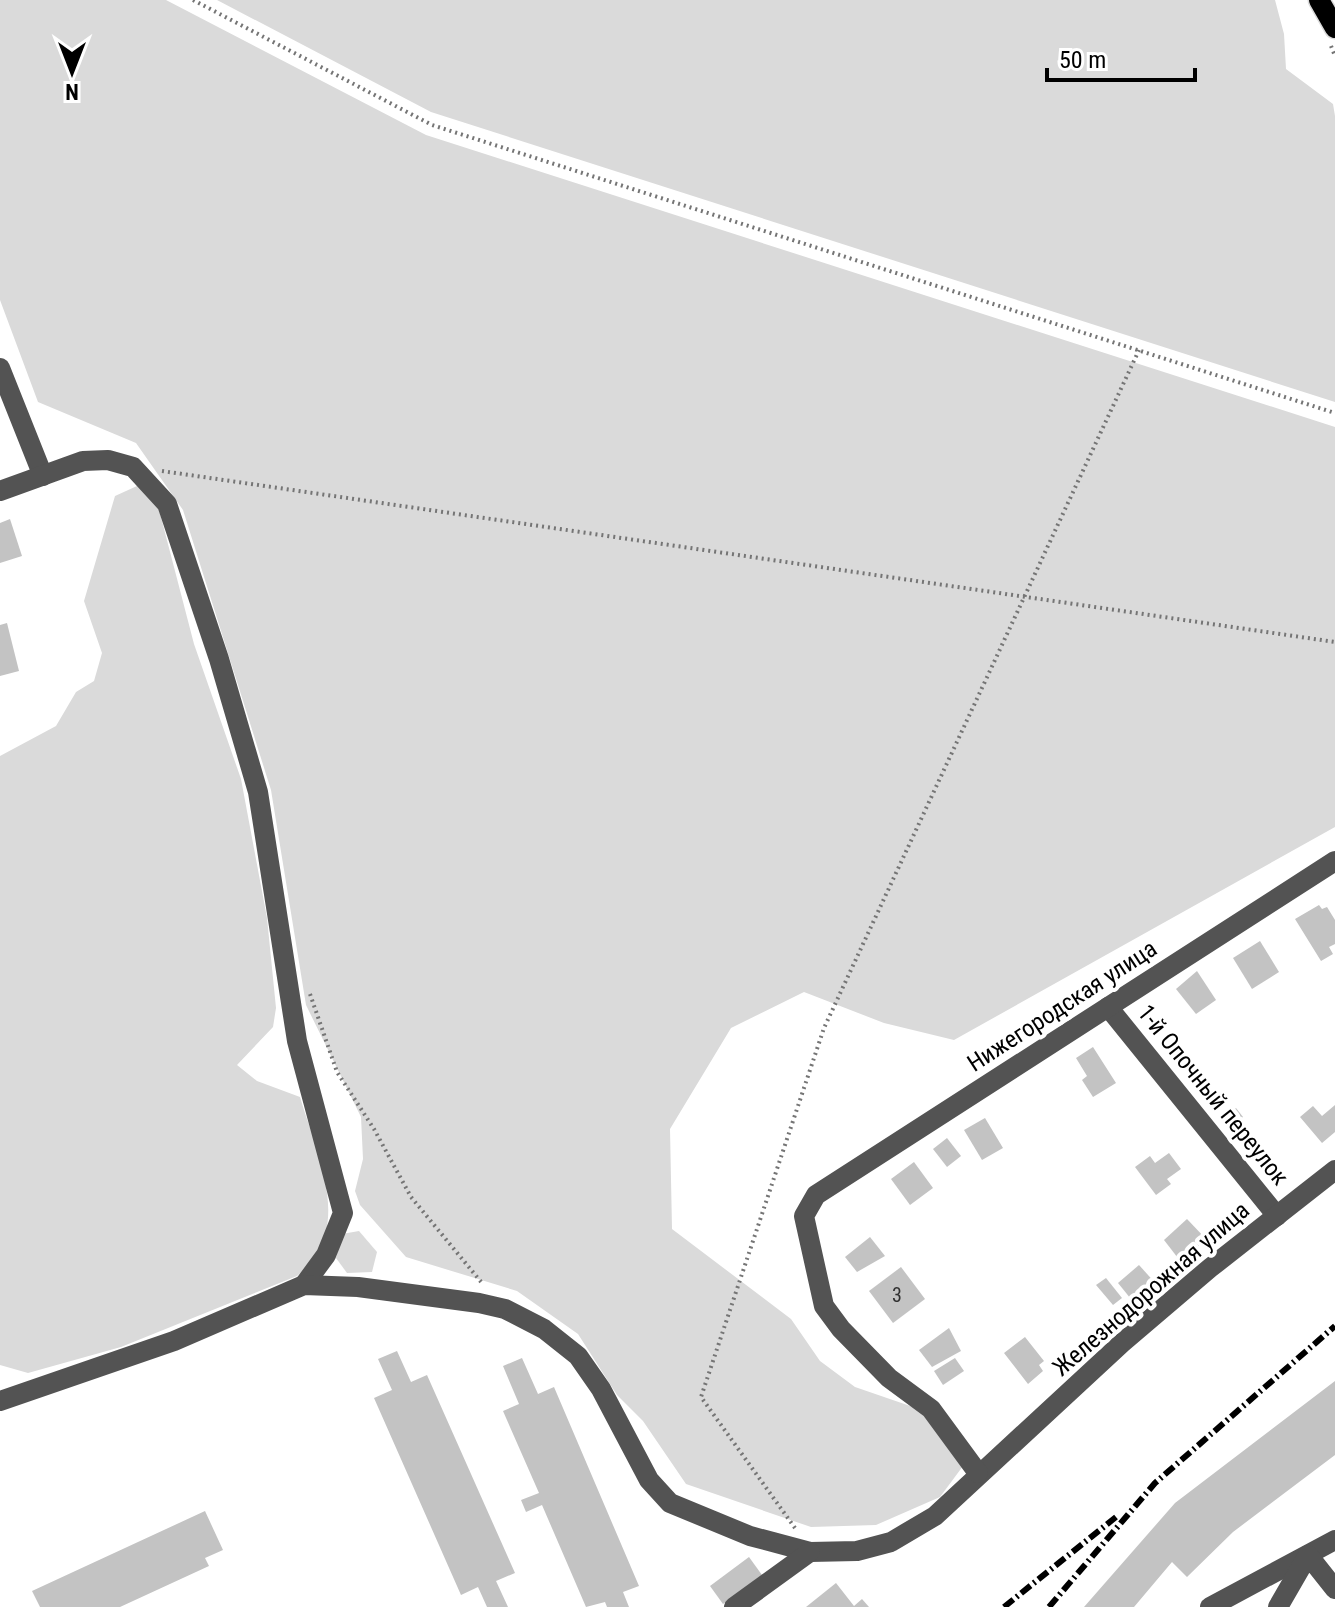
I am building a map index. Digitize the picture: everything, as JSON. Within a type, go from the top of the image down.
[{"type":"main road","points":[[1319,0],[1335,28]]},
{"type":"street","points":[[0,368],[43,476]]},
{"type":"street","points":[[0,491],[83,461],[108,460],[133,467],[167,504],[219,659],[258,792],[297,1041],[343,1213],[326,1255],[304,1285],[174,1341],[0,1401]]},
{"type":"street","name":"Нижегородская улица","points":[[978,1473],[931,1409],[889,1378],[841,1329],[824,1306],[804,1216],[816,1195],[1335,861]]},
{"type":"street","name":"1-й Опочный переулок","points":[[1108,1007],[1277,1216]]},
{"type":"street","name":"Железнодорожная улица","points":[[304,1285],[358,1287],[505,1309],[544,1329],[578,1356],[601,1389],[649,1480],[670,1503],[750,1536],[810,1552],[836,1554],[891,1542],[935,1516],[1122,1343],[1335,1170]]},
{"type":"street","points":[[1210,1607],[1335,1540]]},
{"type":"street","points":[[734,1607],[810,1552]]},
{"type":"street","points":[[1308,1555],[1335,1589]]},
{"type":"street","points":[[1278,1607],[1308,1555]]},
{"type":"path","points":[[193,0],[432,125],[1335,413]]},
{"type":"path","points":[[810,1552],[701,1397],[824,1028],[1139,350]]},
{"type":"path","points":[[133,467],[1335,642]]},
{"type":"path","points":[[307,988],[320,1015],[337,1072],[374,1129],[411,1197],[505,1309]]},
{"type":"shaded area","points":[[0,0],[166,0],[426,135],[1335,427],[1335,827],[954,1040],[884,1023],[804,992],[731,1028],[670,1129],[672,1229],[791,1319],[820,1361],[855,1387],[916,1408],[943,1432],[963,1466],[940,1497],[876,1525],[811,1527],[686,1484],[643,1421],[617,1395],[578,1334],[517,1291],[406,1257],[360,1205],[355,1191],[363,1159],[361,1117],[306,1005],[271,790],[183,510],[136,443],[38,402],[0,300]]},
{"type":"shaded area","points":[[217,0],[1275,0],[1284,34],[1286,69],[1333,104],[1335,116],[1335,402],[431,112]]},
{"type":"shaded area","points":[[137,486],[156,498],[194,644],[241,779],[267,918],[276,1008],[273,1027],[237,1065],[257,1081],[300,1097],[324,1175],[328,1216],[318,1254],[297,1276],[121,1347],[28,1373],[0,1365],[0,756],[56,726],[76,692],[94,681],[102,653],[84,601],[115,496]]},
{"type":"shaded area","points":[[359,1231],[377,1252],[372,1272],[347,1273],[336,1258],[342,1234]]},
{"type":"building","points":[[10,519],[22,556],[0,563],[0,523]]},
{"type":"building","points":[[7,623],[19,671],[0,676],[0,625]]},
{"type":"building","points":[[1319,905],[1322,909],[1327,907],[1335,920],[1335,944],[1329,947],[1333,954],[1321,961],[1295,919]]},
{"type":"building","points":[[1260,941],[1279,972],[1252,989],[1233,958]]},
{"type":"building","points":[[1197,971],[1216,1000],[1196,1014],[1176,989]]},
{"type":"building","points":[[1093,1047],[1116,1083],[1093,1097],[1082,1080],[1087,1076],[1076,1058]]},
{"type":"building","points":[[1335,1105],[1335,1132],[1322,1143],[1300,1117],[1313,1106],[1322,1116]]},
{"type":"building","points":[[1236,1108],[1243,1117],[1232,1126],[1225,1118]]},
{"type":"building","points":[[985,1118],[1003,1148],[982,1160],[964,1130]]},
{"type":"building","points":[[947,1138],[961,1156],[947,1167],[933,1149]]},
{"type":"building","points":[[1169,1153],[1181,1169],[1167,1179],[1171,1184],[1156,1195],[1135,1167],[1150,1156],[1155,1163]]},
{"type":"building","points":[[914,1162],[933,1188],[910,1205],[891,1179]]},
{"type":"building","points":[[1187,1219],[1206,1239],[1181,1262],[1164,1240]]},
{"type":"building","points":[[870,1237],[885,1256],[857,1272],[845,1257]]},
{"type":"building","points":[[1139,1265],[1157,1285],[1135,1304],[1118,1283]]},
{"type":"building","points":[[901,1267],[925,1299],[893,1323],[869,1291]]},
{"type":"building","points":[[1106,1278],[1122,1298],[1113,1305],[1096,1285]]},
{"type":"building","points":[[949,1328],[961,1351],[932,1367],[919,1350]]},
{"type":"building","points":[[1025,1337],[1044,1361],[1039,1365],[1043,1371],[1028,1384],[1004,1353]]},
{"type":"building","points":[[397,1351],[411,1382],[427,1375],[515,1573],[496,1581],[508,1607],[487,1607],[478,1587],[461,1595],[374,1398],[392,1390],[378,1359]]},
{"type":"building","points":[[522,1358],[538,1394],[554,1387],[639,1586],[623,1592],[629,1607],[607,1607],[605,1602],[586,1607],[542,1505],[526,1512],[521,1500],[539,1493],[503,1411],[519,1404],[503,1366]]},
{"type":"building","points":[[955,1358],[964,1371],[943,1385],[934,1371]]},
{"type":"building","points":[[1335,1381],[1335,1455],[1233,1532],[1187,1577],[1172,1562],[1134,1607],[1084,1607],[1175,1503]]},
{"type":"building","points":[[205,1511],[223,1550],[205,1558],[209,1566],[120,1607],[40,1607],[32,1591]]},
{"type":"building","points":[[749,1557],[762,1575],[723,1604],[710,1586]]},
{"type":"building","points":[[836,1583],[854,1606],[862,1599],[869,1607],[806,1607]]},
{"type":"railway","points":[[1049,1607],[1155,1483],[1335,1326]]},
{"type":"railway","points":[[1004,1607],[1116,1517]]}]
